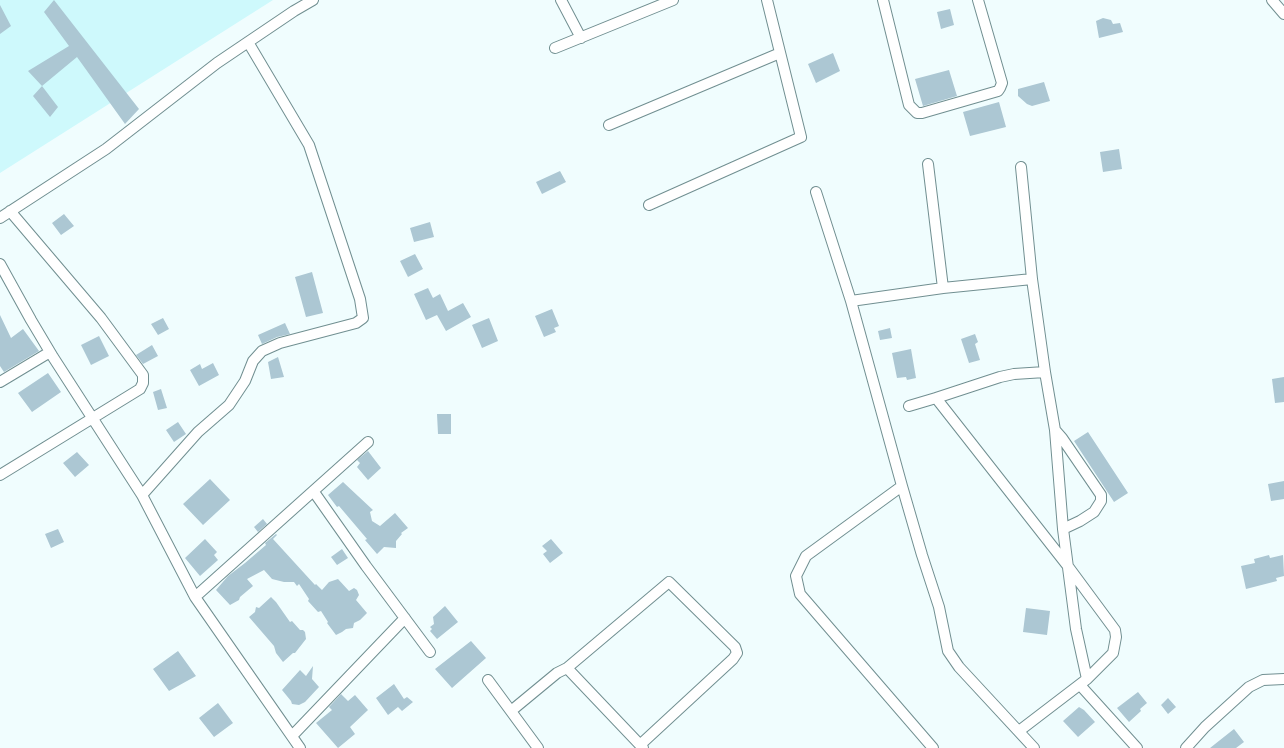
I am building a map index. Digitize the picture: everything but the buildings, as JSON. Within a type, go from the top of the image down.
[{"type":"street","points":[[0,475],[140,389],[143,383],[142,375],[101,318],[3,214],[106,149],[217,63],[294,11],[313,0]]},
{"type":"street","points":[[561,0],[581,38]]},
{"type":"street","points":[[555,48],[670,0]]},
{"type":"street","points":[[649,204],[801,137],[767,0]]},
{"type":"street","points":[[883,0],[909,105],[917,113],[922,113],[998,91],[1000,88],[1002,83],[978,0]]},
{"type":"street","points":[[1272,0],[1284,14]]},
{"type":"street","points":[[142,495],[198,432],[229,405],[245,381],[252,361],[262,352],[280,343],[356,323],[363,318],[360,299],[309,145],[248,42]]},
{"type":"street","points":[[609,125],[780,53]]},
{"type":"street","points":[[928,164],[943,288]]},
{"type":"street","points":[[1020,167],[1032,279],[1055,430],[1063,529],[1083,682],[1137,748]]},
{"type":"street","points":[[816,192],[851,301],[922,556],[940,607],[948,651],[959,667],[1034,748]]},
{"type":"street","points":[[0,264],[50,352],[91,418],[142,495],[195,597],[300,748]]},
{"type":"street","points":[[851,301],[943,288],[1032,279]]},
{"type":"street","points":[[0,382],[50,352]]},
{"type":"street","points":[[909,406],[1000,377],[1014,374],[1045,372]]},
{"type":"street","points":[[936,398],[1067,565],[1115,630],[1116,637],[1113,653],[1083,682],[1019,731]]},
{"type":"street","points":[[1055,430],[1097,488],[1101,495],[1102,501],[1094,512],[1074,525],[1063,529]]},
{"type":"street","points":[[195,597],[314,492],[368,442]]},
{"type":"street","points":[[902,486],[806,556],[796,576],[800,594],[933,748]]},
{"type":"street","points":[[314,492],[366,566],[430,652]]},
{"type":"street","points":[[511,711],[557,673],[567,668],[669,582],[735,647],[737,653],[733,659],[641,747],[567,668]]},
{"type":"street","points":[[292,736],[405,618]]},
{"type":"street","points":[[1186,748],[1205,727],[1249,687],[1264,680],[1284,679]]},
{"type":"street","points":[[488,680],[538,748]]},
{"type":"shaded area","points":[[0,0],[273,0],[0,173]]}]
